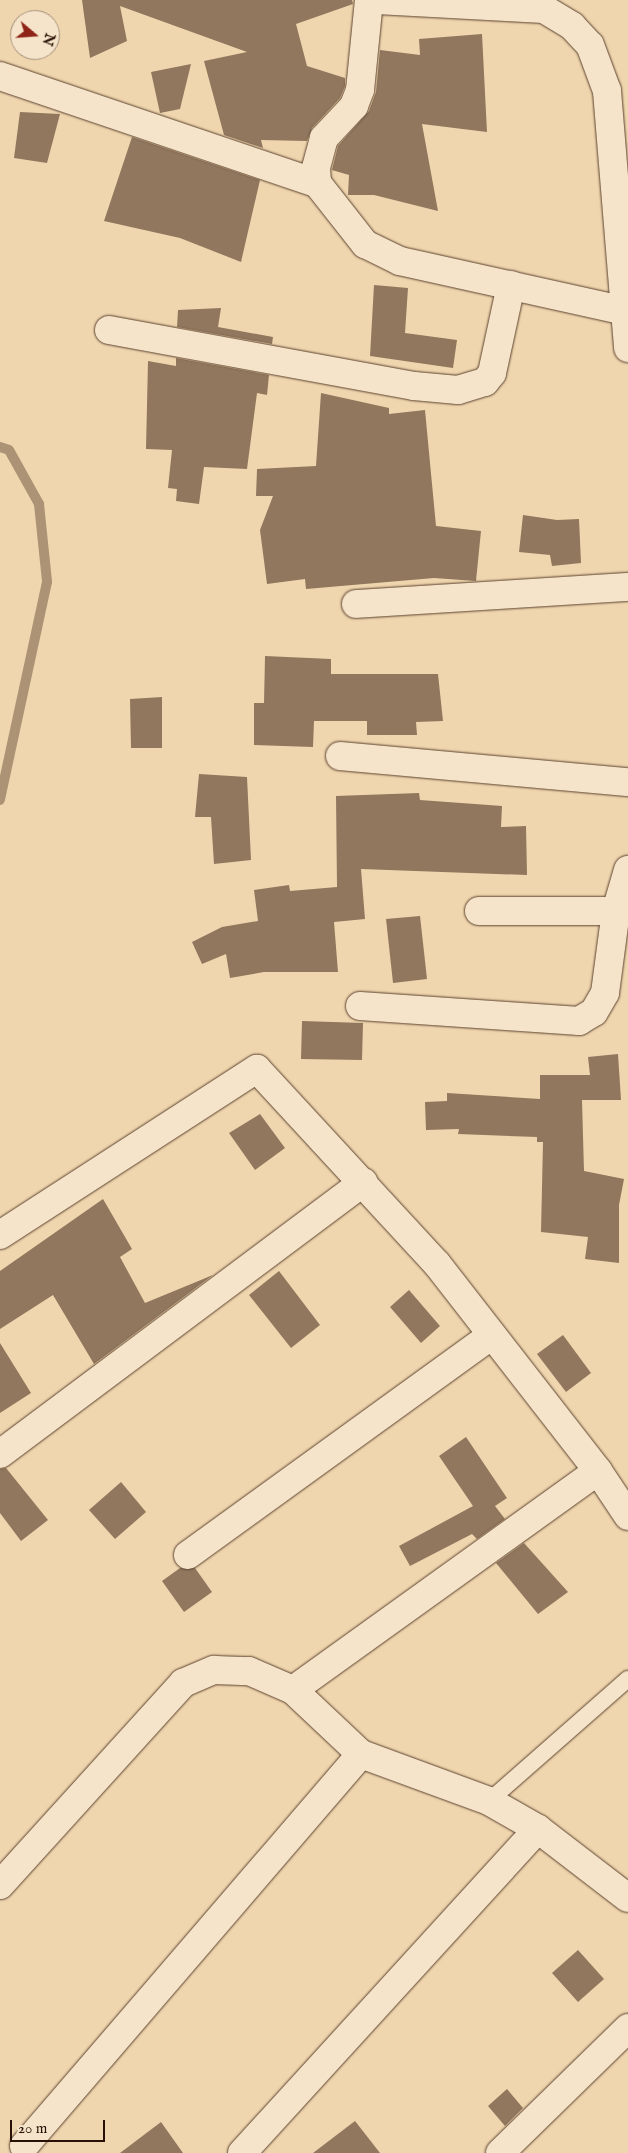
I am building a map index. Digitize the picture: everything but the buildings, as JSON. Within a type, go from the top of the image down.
[{"type":"street","points":[[369,0],[360,90],[354,106],[324,138],[316,168],[318,182],[366,244],[385,256],[624,311]]},
{"type":"street","points":[[377,0],[544,9],[572,26],[590,45],[607,91],[628,348]]},
{"type":"street","points":[[0,76],[318,182]]},
{"type":"street","points":[[109,330],[414,386],[458,390],[485,382],[495,366],[510,285]]},
{"type":"street","points":[[356,604],[628,587]]},
{"type":"street","points":[[340,756],[628,782]]},
{"type":"street","points":[[360,1006],[579,1021],[594,1012],[605,993],[616,911],[628,870]]},
{"type":"street","points":[[479,911],[616,911]]},
{"type":"street","points":[[0,1235],[257,1069],[437,1264],[598,1471],[628,1516]]},
{"type":"street","points":[[0,1454],[363,1182]]},
{"type":"street","points":[[188,1555],[492,1334]]},
{"type":"street","points":[[293,1690],[598,1471]]},
{"type":"street","points":[[0,1885],[183,1683],[214,1670],[249,1671],[293,1690],[360,1754],[489,1801],[538,1829],[628,1898]]},
{"type":"street","points":[[24,2146],[360,1754]]},
{"type":"street","points":[[242,2153],[538,1829]]},
{"type":"street","points":[[500,2153],[628,2028]]},
{"type":"lane","points":[[489,1801],[628,1680]]},
{"type":"waterway","points":[[0,447],[9,450],[39,504],[47,582],[0,800]]}]
